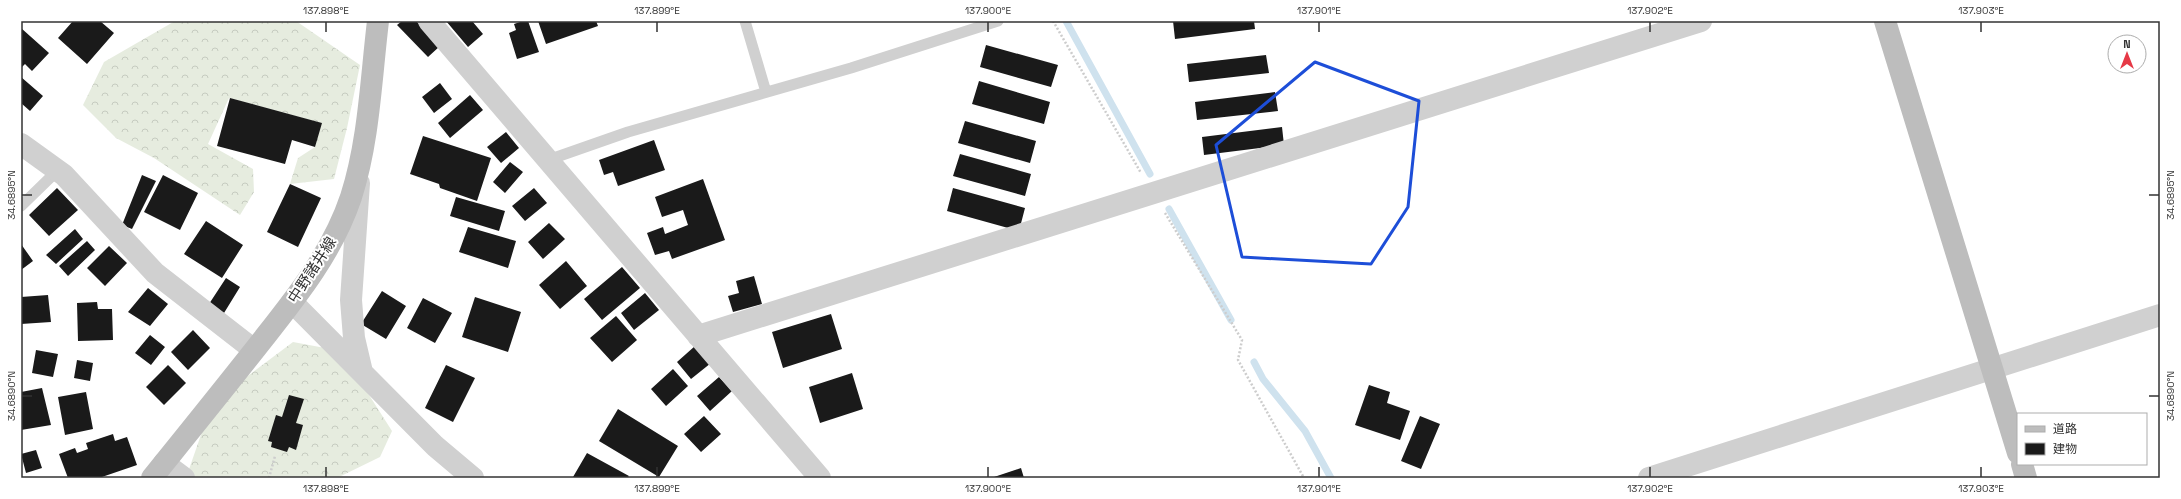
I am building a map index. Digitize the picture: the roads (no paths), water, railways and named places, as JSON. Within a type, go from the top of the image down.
[{"type":"main road","name":"中野諸井線","points":[[158,470],[292,302],[324,256],[340,225],[351,197],[360,162],[378,21]]},
{"type":"main road","points":[[1884,21],[2017,450]]},
{"type":"main road","points":[[2022,465],[2026,478]]},
{"type":"street","points":[[429,21],[820,478]]},
{"type":"street","points":[[698,336],[1701,21]]},
{"type":"street","points":[[21,144],[58,170],[155,273],[254,350]]},
{"type":"street","points":[[360,162],[351,300],[354,338],[362,372]]},
{"type":"street","points":[[292,302],[436,446],[473,478]]},
{"type":"street","points":[[1649,478],[2160,315]]},
{"type":"street","points":[[158,470],[184,478]]},
{"type":"lane","points":[[745,21],[766,92]]},
{"type":"lane","points":[[548,160],[628,132],[851,68],[998,21]]},
{"type":"lane","points":[[21,206],[58,170]]},
{"type":"waterway","points":[[1066,21],[1150,174]]},
{"type":"waterway","points":[[1169,209],[1231,320]]},
{"type":"waterway","points":[[1254,362],[1263,379],[1305,431],[1331,478]]}]
